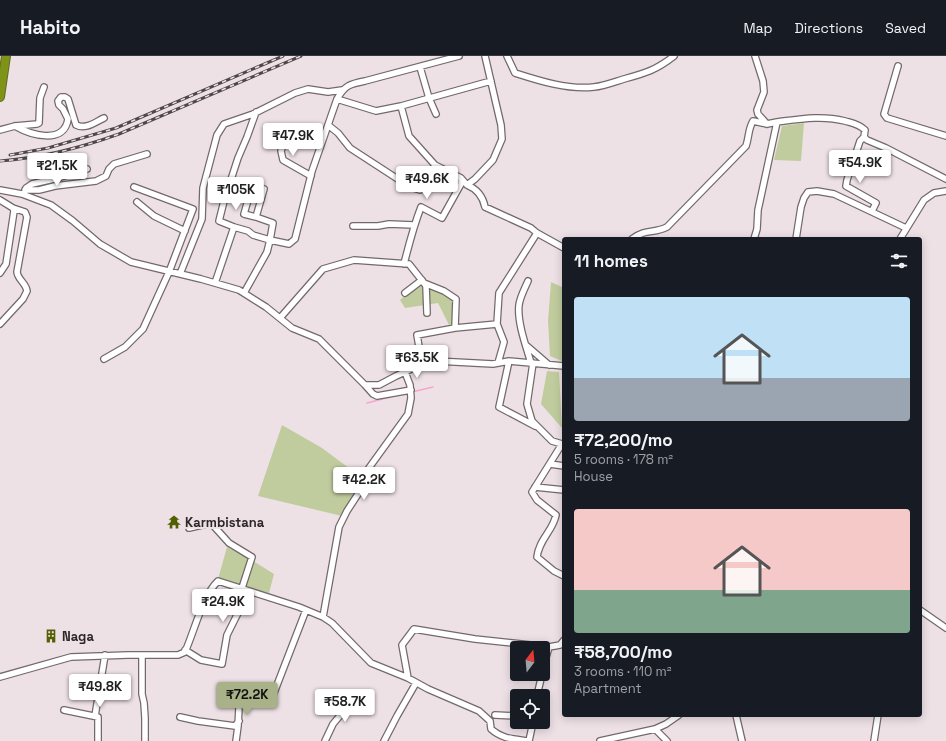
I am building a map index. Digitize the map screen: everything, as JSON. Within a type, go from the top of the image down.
[{"type":"highway","points":[[0,97],[7,57]]},
{"type":"street","points":[[256,112],[248,137],[238,158],[219,221],[248,231],[253,235],[290,244],[295,239],[311,176],[337,99],[342,90],[350,84],[459,56]]},
{"type":"street","points":[[467,185],[476,179],[493,160],[502,139],[501,125],[486,56]]},
{"type":"street","points":[[507,56],[515,73],[564,86],[594,87],[648,73],[674,56]]},
{"type":"street","points":[[755,56],[763,81],[764,92],[757,110],[758,114],[766,124]]},
{"type":"street","points":[[898,66],[884,114],[887,118],[946,136]]},
{"type":"street","points":[[420,67],[429,98],[436,114]]},
{"type":"street","points":[[337,99],[376,111],[400,106],[491,81]]},
{"type":"street","points":[[0,130],[14,126],[39,123],[40,98],[44,87]]},
{"type":"street","points":[[180,274],[202,219],[203,188],[218,135],[224,124],[256,112],[295,93],[308,89],[328,92],[342,90]]},
{"type":"street","points":[[14,126],[41,136],[47,136],[64,129],[68,119],[64,109],[59,105],[58,101],[61,97],[68,99],[74,121],[78,127],[82,128],[104,118]]},
{"type":"street","points":[[400,106],[409,136],[435,166],[461,178],[467,185],[474,188],[484,201],[485,207],[531,228],[562,247]]},
{"type":"street","points":[[635,237],[646,231],[662,230],[666,227],[746,146],[749,129],[753,121],[766,124],[812,117],[840,120],[862,127],[865,130],[864,137],[860,141],[846,186],[876,204],[872,212]]},
{"type":"street","points":[[755,237],[757,229],[758,210],[777,122]]},
{"type":"street","points":[[328,125],[338,133],[350,148],[410,187],[420,190],[424,188],[435,166]]},
{"type":"street","points":[[288,132],[281,151],[281,157],[283,160],[311,176]]},
{"type":"street","points":[[864,137],[867,140],[886,148],[946,179]]},
{"type":"street","points":[[0,190],[23,192],[96,181],[106,176],[109,169],[114,164],[147,154]]},
{"type":"street","points":[[23,192],[32,184],[87,169]]},
{"type":"street","points":[[404,264],[414,225],[421,207],[442,218],[461,184],[461,178]]},
{"type":"street","points":[[244,293],[267,252],[273,222],[244,214],[252,186]]},
{"type":"street","points":[[104,359],[125,347],[143,329],[169,272],[193,209],[134,187]]},
{"type":"street","points":[[256,217],[264,189]]},
{"type":"street","points":[[796,237],[801,207],[804,198],[808,192],[817,191],[834,194],[906,228]]},
{"type":"street","points":[[901,237],[924,200],[934,193],[946,191]]},
{"type":"street","points":[[23,192],[51,204],[100,244],[131,262],[239,290],[266,307],[292,328],[319,339],[373,394],[377,396],[411,392]]},
{"type":"street","points":[[0,201],[25,212],[27,217],[17,272],[18,276],[25,284],[27,291],[23,299],[0,324]]},
{"type":"street","points":[[137,202],[154,216],[185,231]]},
{"type":"street","points":[[0,273],[6,264],[14,211],[13,208]]},
{"type":"street","points":[[353,226],[378,226],[389,224],[414,225]]},
{"type":"street","points":[[215,283],[234,227]]},
{"type":"street","points":[[498,363],[504,342],[497,324],[499,293],[537,233]]},
{"type":"street","points":[[280,318],[323,269],[354,260],[409,264],[426,286],[427,313]]},
{"type":"street","points":[[405,293],[423,281]]},
{"type":"street","points":[[423,281],[444,291],[456,299],[455,328]]},
{"type":"street","points":[[528,281],[519,303],[518,313],[520,325],[532,363],[527,404],[532,421],[552,441],[562,444]]},
{"type":"street","points":[[422,364],[416,335],[455,328],[497,324]]},
{"type":"street","points":[[527,346],[549,364]]},
{"type":"street","points":[[365,385],[379,385],[422,364],[436,360],[493,364],[509,361],[562,366]]},
{"type":"street","points":[[509,361],[499,407],[542,430]]},
{"type":"street","points":[[323,617],[339,528],[347,511],[360,491],[366,472],[408,414],[411,392],[405,372]]},
{"type":"street","points":[[562,446],[532,492],[537,500],[556,515],[555,522],[538,548],[537,557],[554,571],[562,575]]},
{"type":"street","points":[[550,464],[562,466]]},
{"type":"street","points":[[535,487],[562,490]]},
{"type":"street","points":[[189,528],[211,522],[229,543],[252,557],[242,588]]},
{"type":"street","points":[[0,677],[23,669],[71,657],[178,655],[186,650],[203,605],[214,585],[218,581],[323,617],[332,623],[371,662],[479,711],[490,721],[491,729],[497,735],[509,740],[528,741],[531,729]]},
{"type":"street","points":[[186,650],[201,660],[222,664],[227,635],[249,591]]},
{"type":"street","points":[[272,698],[306,610]]},
{"type":"street","points":[[922,611],[946,628]]},
{"type":"street","points":[[408,678],[402,645],[414,629],[475,639],[510,643]]},
{"type":"street","points":[[550,647],[560,645],[562,642]]},
{"type":"street","points":[[142,655],[142,694],[145,718],[145,741]]},
{"type":"street","points":[[95,716],[105,656]]},
{"type":"street","points":[[384,741],[396,716],[416,683]]},
{"type":"street","points":[[236,741],[240,688]]},
{"type":"street","points":[[325,741],[333,724],[353,700]]},
{"type":"street","points":[[64,710],[98,717],[98,741]]},
{"type":"street","points":[[495,715],[510,716]]},
{"type":"street","points":[[180,717],[235,726],[238,721]]},
{"type":"street","points":[[600,741],[617,739],[654,729],[666,724],[676,717]]},
{"type":"street","points":[[736,717],[742,741]]},
{"type":"street","points":[[874,741],[878,717]]},
{"type":"street","points":[[654,729],[667,741]]},
{"type":"green space","points":[[804,123],[801,161],[774,160],[782,126]]},
{"type":"green space","points":[[551,282],[562,287],[562,361],[550,356],[548,321]]},
{"type":"green space","points":[[420,285],[425,285],[453,298],[454,327],[450,327],[438,303],[405,308],[400,300],[412,289]]},
{"type":"green space","points":[[547,371],[559,372],[562,428],[541,404]]},
{"type":"green space","points":[[282,425],[322,448],[361,477],[359,487],[342,516],[258,496]]},
{"type":"green space","points":[[227,547],[274,574],[269,593],[218,579]]},
{"type":"waterway","points":[[412,392],[433,387]]},
{"type":"waterway","points":[[367,403],[402,394]]},
{"type":"railway","points":[[10,155],[48,148],[116,128],[283,56]]},
{"type":"railway","points":[[0,161],[15,160],[60,152],[119,134],[301,56]]},
{"type":"place","name":"Karmbistana","points":[[174,522]]},
{"type":"place","name":"Naga","points":[[51,636]]}]
